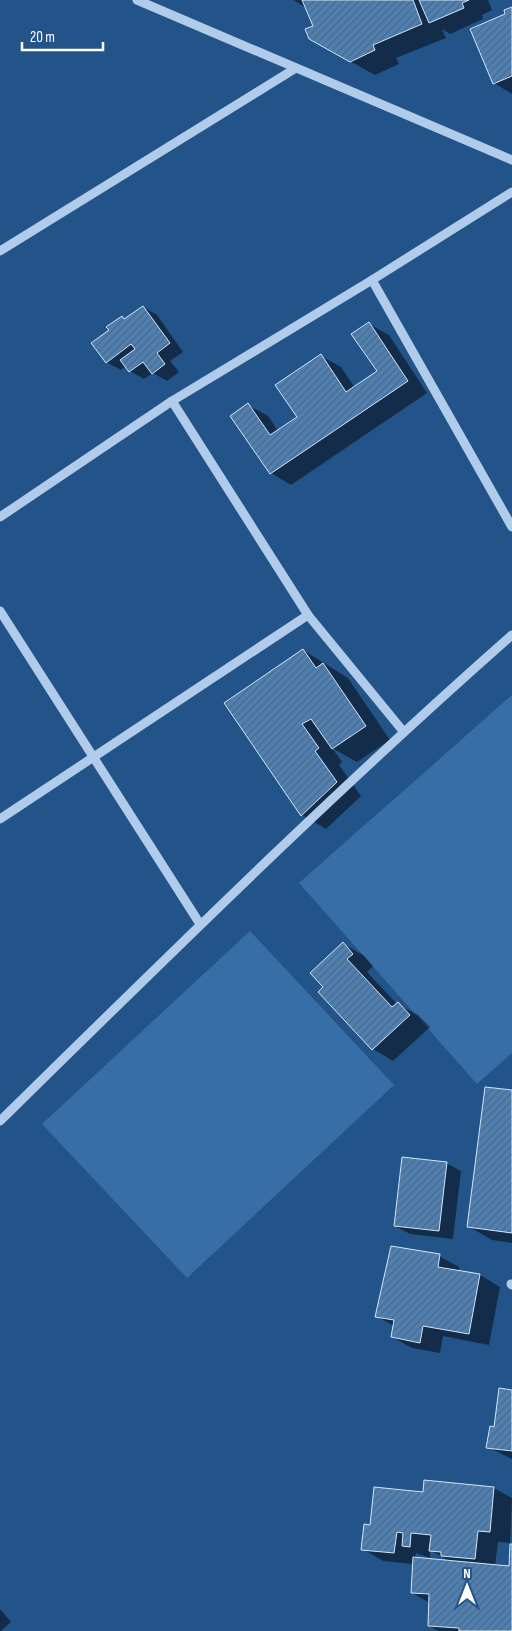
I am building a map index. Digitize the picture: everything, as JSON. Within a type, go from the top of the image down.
[{"type":"street","points":[[137,0],[512,160]]},
{"type":"street","points":[[0,251],[296,68]]},
{"type":"street","points":[[0,517],[172,401],[372,280],[512,192]]},
{"type":"street","points":[[372,280],[512,527]]},
{"type":"street","points":[[172,401],[308,616],[403,731]]},
{"type":"street","points":[[0,611],[200,924]]},
{"type":"street","points":[[0,819],[308,616]]},
{"type":"street","points":[[0,1121],[200,924],[403,731],[512,635]]},
{"type":"shaded area","points":[[512,695],[512,1053],[477,1084],[299,883]]},
{"type":"shaded area","points":[[250,931],[394,1085],[187,1278],[42,1124]]},
{"type":"building","points":[[302,0],[413,0],[422,24],[373,45],[375,50],[350,62],[309,39],[305,29],[313,26]]},
{"type":"building","points":[[419,0],[469,0],[462,3],[464,8],[429,23]]},
{"type":"building","points":[[512,7],[512,76],[493,84],[470,29],[505,14],[504,10]]},
{"type":"building","points":[[143,306],[170,343],[157,353],[165,364],[152,374],[143,362],[129,372],[120,360],[135,349],[131,344],[106,363],[91,343],[109,330],[106,327],[122,316],[124,319]]},
{"type":"building","points":[[369,322],[408,381],[270,474],[230,416],[248,403],[270,435],[297,417],[275,385],[321,354],[346,392],[377,371],[351,334]]},
{"type":"building","points":[[303,649],[316,668],[323,663],[366,726],[332,749],[311,719],[302,724],[319,748],[315,751],[337,782],[301,816],[224,703]]},
{"type":"building","points":[[343,942],[353,954],[347,959],[392,1007],[398,1002],[410,1015],[372,1050],[318,992],[323,987],[310,973]]},
{"type":"building","points":[[485,1087],[512,1090],[512,1233],[467,1227]]},
{"type":"building","points":[[402,1157],[447,1162],[439,1231],[394,1226]]},
{"type":"building","points":[[391,1246],[440,1254],[438,1267],[480,1274],[469,1334],[423,1326],[420,1343],[391,1337],[394,1320],[375,1317]]},
{"type":"building","points":[[499,1388],[512,1390],[512,1451],[486,1448],[490,1426],[494,1427]]},
{"type":"building","points":[[424,1480],[494,1487],[490,1532],[478,1531],[475,1559],[441,1556],[441,1552],[429,1551],[431,1535],[411,1533],[410,1547],[402,1546],[403,1533],[397,1532],[394,1553],[361,1550],[364,1524],[370,1525],[374,1487],[423,1492]]},
{"type":"building","points":[[510,1544],[512,1544],[512,1631],[459,1631],[459,1628],[428,1626],[429,1594],[411,1593],[413,1557],[509,1566]]}]
